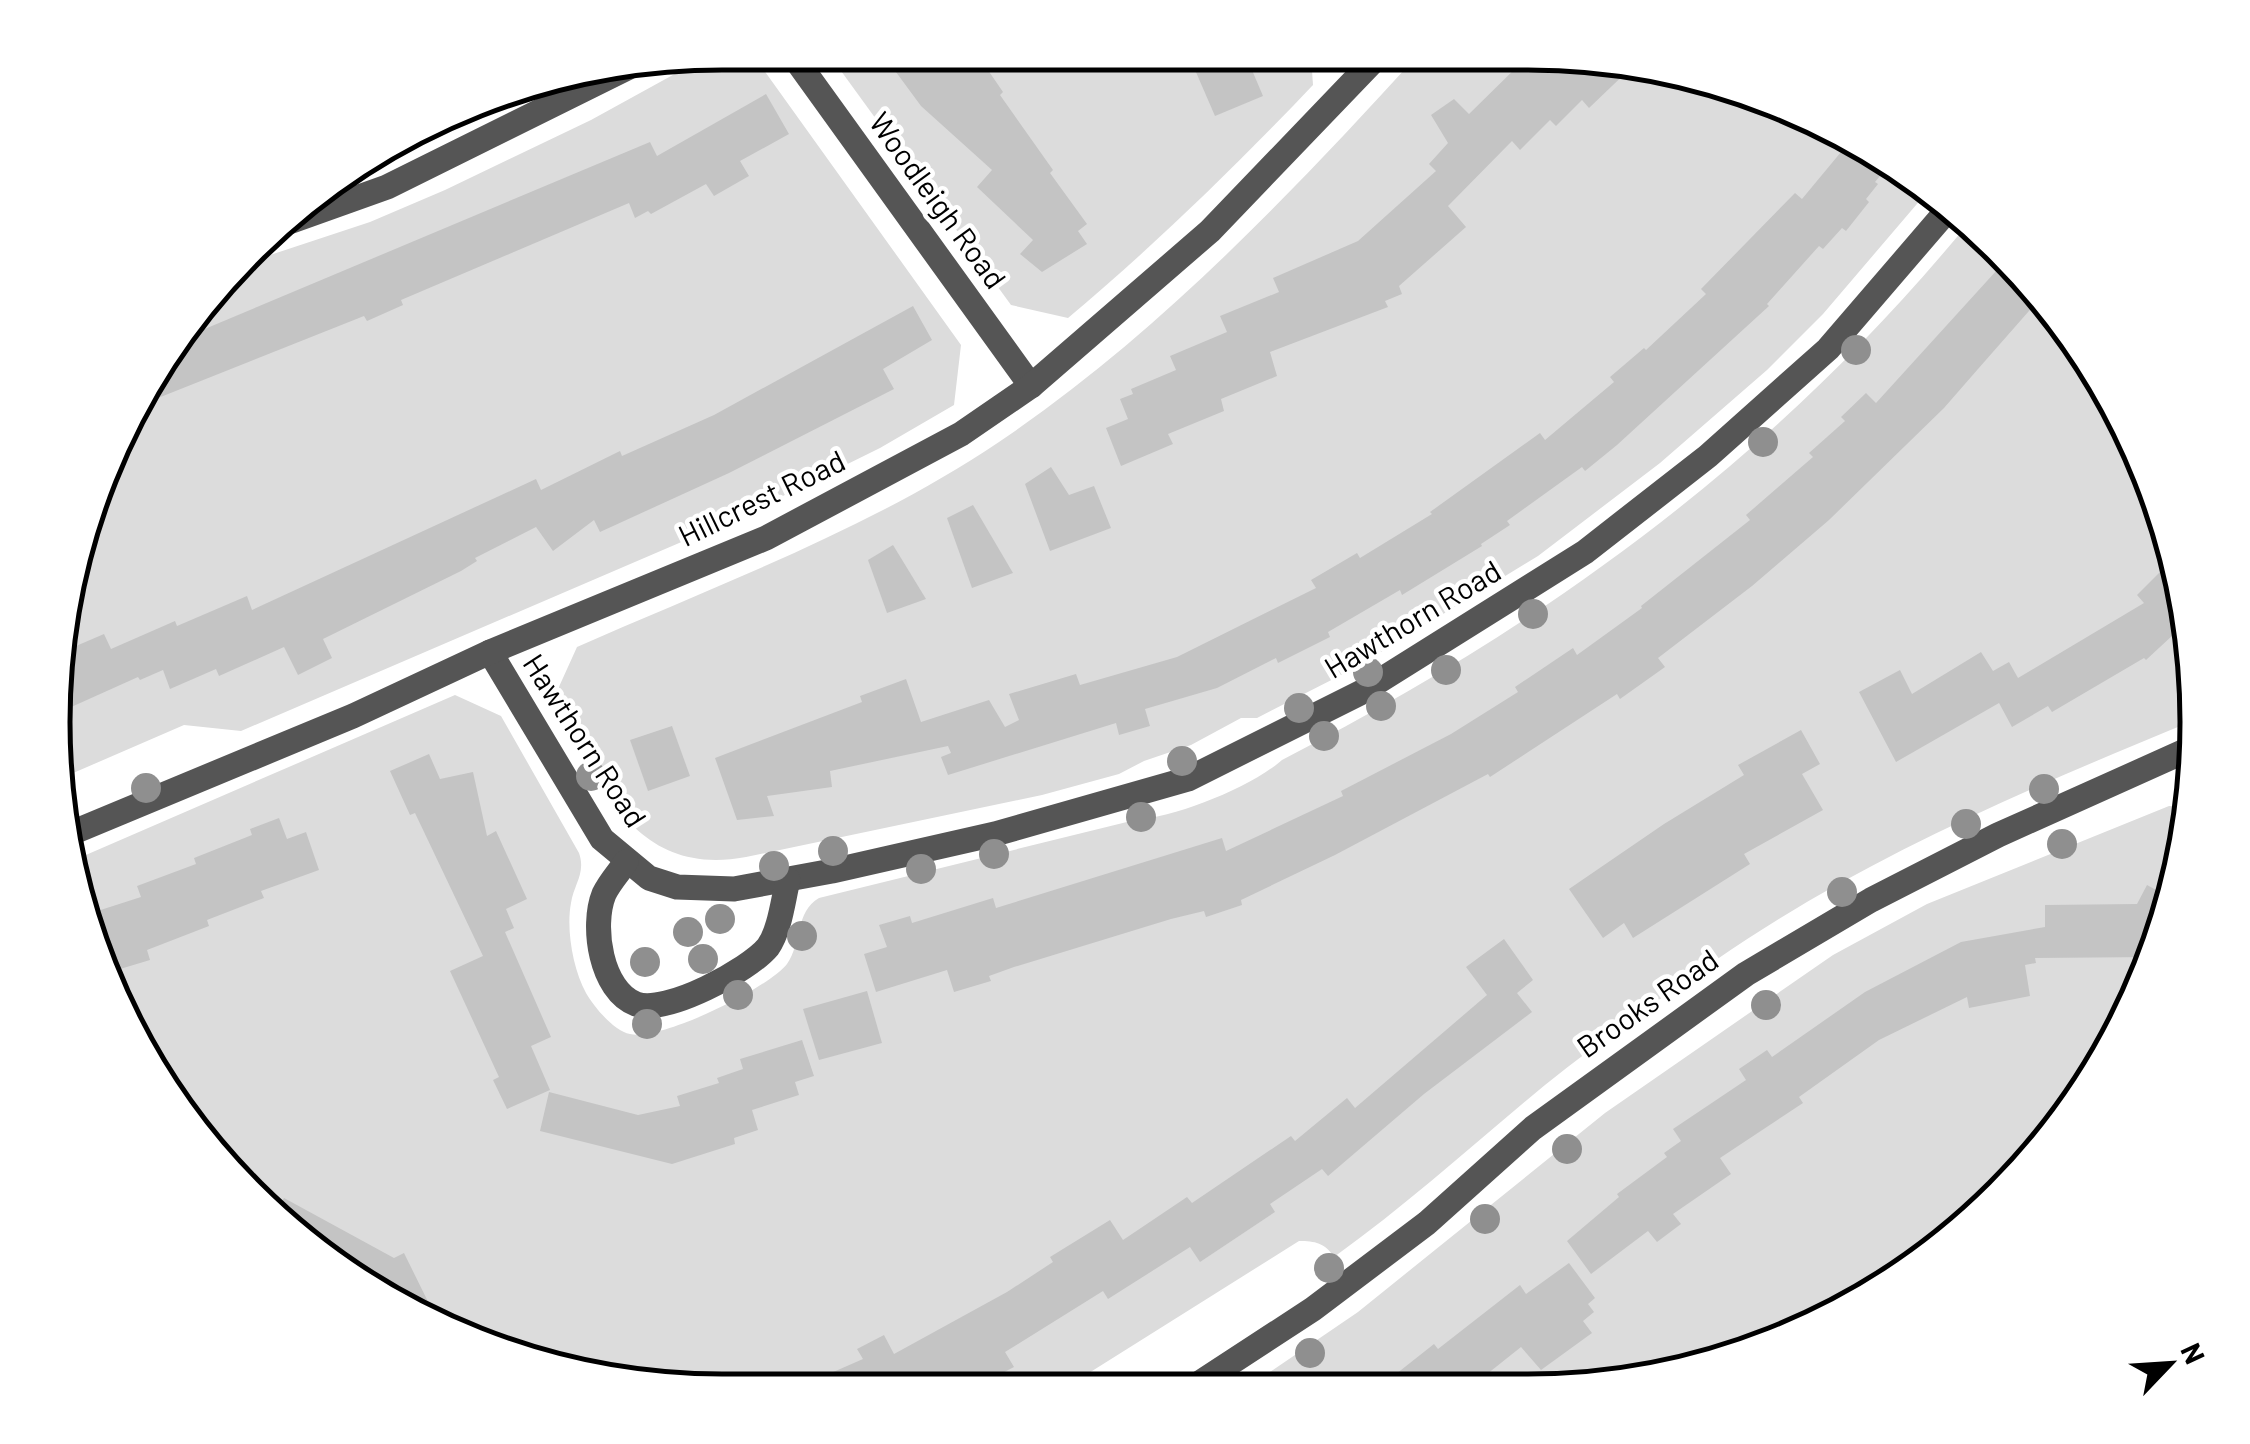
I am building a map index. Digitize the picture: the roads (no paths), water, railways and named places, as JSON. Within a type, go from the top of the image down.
[{"type":"street","name":"Woodleigh Road","points":[[803,70],[1032,386]]},
{"type":"street","name":"Hillcrest Road","points":[[80,830],[766,538],[961,434],[1032,386],[1210,231],[1362,70]]},
{"type":"street","points":[[317,212],[387,186],[597,83]]},
{"type":"street","name":"Hawthorn Road","points":[[490,652],[602,839],[649,878],[677,887],[734,889],[788,880],[995,834],[1188,780],[1360,693],[1585,552],[1708,456],[1828,348],[1941,218]]},
{"type":"street","name":"Brooks Road","points":[[1213,1374],[1313,1309],[1428,1223],[1533,1128],[1746,974],[1934,867],[2179,757]]},
{"type":"street","name":"Hawthorn Road","points":[[626,862],[604,895],[599,929],[602,964],[620,995],[640,1006],[659,1005],[704,989],[750,965],[770,943],[788,880]]}]
